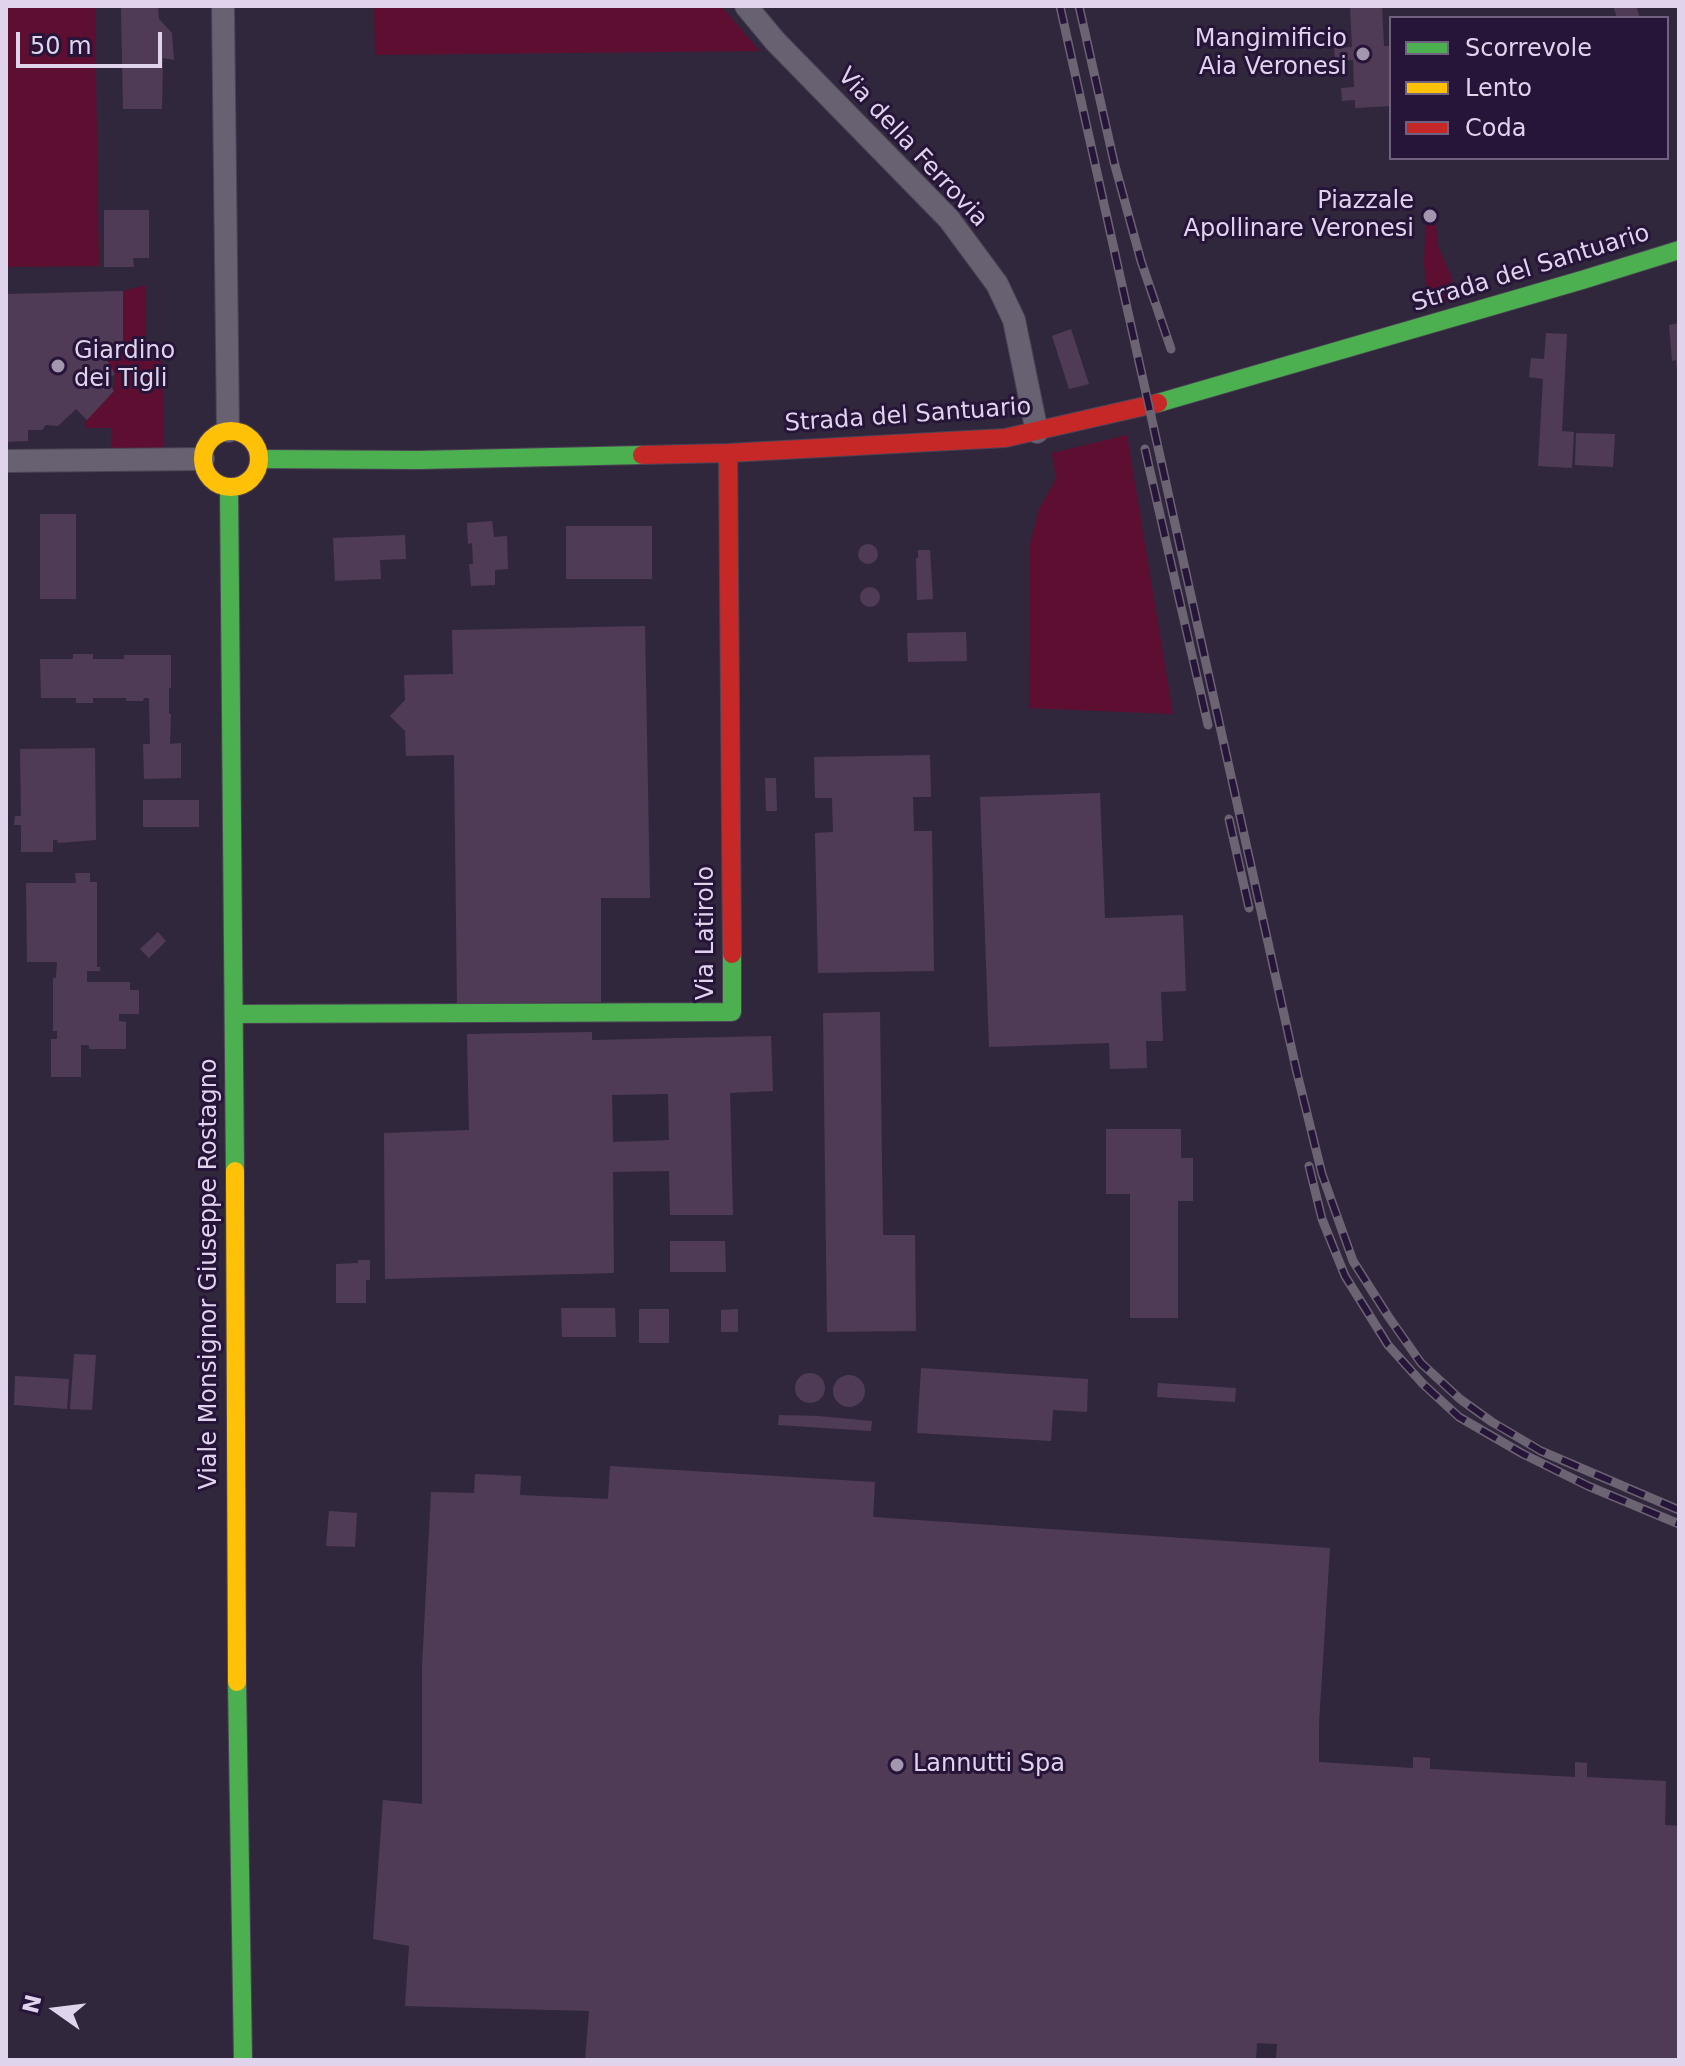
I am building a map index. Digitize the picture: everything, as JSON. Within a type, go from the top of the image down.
[{"type":"street","points":[[223,6],[228,431]]},
{"type":"street","name":"Via della Ferrovia","points":[[746,6],[775,41],[949,219],[997,284],[1014,320],[1037,432]]},
{"type":"street","name":"Strada del Santuario","points":[[259,459],[419,460],[728,453],[1005,438],[1150,405],[1679,250]]},
{"type":"street","points":[[228,431],[246,435],[253,441],[259,459],[258,468],[247,482],[229,487],[214,481],[204,468],[203,459],[207,443],[228,431]]},
{"type":"street","name":"Via Latirolo","points":[[235,1014],[732,1012],[728,453]]},
{"type":"street","points":[[6,461],[203,459]]},
{"type":"street","name":"Viale Monsignor Giuseppe Rostagno","points":[[229,487],[235,1014],[237,1739],[243,2060]]},
{"type":"shaded area","points":[[6,6],[95,6],[99,266],[6,267]]},
{"type":"shaded area","points":[[374,6],[721,6],[760,51],[375,55]]},
{"type":"shaded area","points":[[1434,207],[1438,246],[1452,278],[1453,294],[1448,303],[1436,298],[1426,285],[1426,208]]},
{"type":"shaded area","points":[[146,285],[146,360],[162,361],[164,448],[111,449],[111,428],[85,428],[85,422],[114,391],[115,374],[105,357],[106,347],[123,348],[123,291]]},
{"type":"shaded area","points":[[1127,435],[1173,714],[1029,708],[1030,544],[1039,509],[1056,479],[1052,453]]},
{"type":"building","name":"Mangimificio Aia Veronesi","points":[[1350,6],[1382,6],[1384,46],[1389,46],[1389,106],[1355,108],[1355,100],[1342,101],[1341,88],[1354,87],[1353,60],[1335,61],[1334,48],[1352,47]]},
{"type":"building","points":[[1613,6],[1636,6],[1639,16],[1616,16]]},
{"type":"building","points":[[121,8],[158,8],[159,19],[172,33],[174,60],[163,58],[162,109],[123,109]]},
{"type":"building","points":[[104,210],[149,210],[149,258],[133,258],[134,267],[104,267]]},
{"type":"building","name":"Giardino dei Tigli","points":[[123,291],[123,348],[106,347],[105,357],[115,374],[107,380],[114,391],[87,420],[76,409],[58,426],[46,425],[42,430],[28,430],[28,441],[6,442],[6,294]]},
{"type":"building","points":[[1679,323],[1677,370],[1676,360],[1672,361],[1669,325]]},
{"type":"building","points":[[1071,329],[1089,384],[1069,389],[1052,336]]},
{"type":"building","points":[[1546,333],[1567,334],[1562,431],[1574,432],[1572,468],[1538,466],[1543,379],[1529,377],[1531,358],[1544,359]]},
{"type":"building","points":[[1576,433],[1615,434],[1613,467],[1575,465]]},
{"type":"building","points":[[40,514],[76,514],[76,599],[40,599]]},
{"type":"building","points":[[492,521],[494,537],[507,536],[508,569],[495,570],[495,585],[471,586],[469,564],[473,564],[472,543],[468,544],[467,523]]},
{"type":"building","points":[[566,526],[652,526],[652,579],[566,579]]},
{"type":"building","points":[[405,535],[406,559],[380,560],[381,579],[335,581],[333,538]]},
{"type":"building","points":[[868,544],[875,547],[878,554],[875,561],[868,564],[861,561],[858,554],[861,547]]},
{"type":"building","points":[[918,550],[930,550],[933,599],[917,600]]},
{"type":"building","points":[[870,587],[877,590],[880,597],[877,604],[870,607],[863,604],[860,597],[863,590]]},
{"type":"building","points":[[645,626],[650,898],[601,898],[601,1002],[457,1004],[454,755],[406,756],[405,731],[390,716],[405,700],[404,675],[453,674],[452,630]]},
{"type":"building","points":[[966,632],[967,661],[908,662],[907,633]]},
{"type":"building","points":[[73,654],[93,654],[93,659],[124,659],[124,655],[171,655],[170,744],[181,743],[181,778],[144,779],[143,744],[150,744],[149,698],[126,701],[126,698],[93,698],[93,703],[76,703],[76,698],[41,698],[40,659],[73,659]]},
{"type":"building","points":[[95,748],[96,840],[58,843],[53,840],[53,852],[21,852],[21,825],[14,825],[15,816],[21,816],[20,749]]},
{"type":"building","points":[[930,755],[931,797],[913,797],[914,831],[932,831],[934,971],[818,973],[815,833],[833,832],[832,798],[815,798],[814,757]]},
{"type":"building","points":[[765,778],[776,778],[777,811],[766,811]]},
{"type":"building","points":[[1100,793],[1105,918],[1183,915],[1186,991],[1161,992],[1163,1041],[1146,1041],[1147,1068],[1110,1069],[1109,1043],[989,1047],[980,797]]},
{"type":"building","points":[[143,800],[199,800],[199,827],[143,827]]},
{"type":"building","points":[[75,873],[90,873],[90,882],[97,882],[97,967],[100,971],[87,971],[87,982],[130,982],[130,990],[139,990],[139,1014],[119,1014],[119,1021],[126,1022],[126,1049],[89,1049],[89,1045],[81,1045],[81,1077],[51,1077],[51,1039],[57,1039],[57,1031],[53,1031],[53,978],[56,978],[57,962],[27,962],[26,883],[76,883]]},
{"type":"building","points":[[158,932],[166,941],[149,958],[140,949]]},
{"type":"building","points":[[880,1012],[883,1235],[915,1235],[916,1331],[827,1332],[823,1013]]},
{"type":"building","points":[[592,1032],[592,1040],[771,1036],[773,1091],[730,1093],[733,1215],[670,1215],[669,1171],[613,1172],[614,1273],[385,1279],[384,1133],[469,1130],[467,1034]],"holes":[[[668,1094],[669,1140],[613,1142],[612,1095]]]},
{"type":"building","points":[[1106,1129],[1181,1129],[1181,1158],[1193,1158],[1193,1201],[1178,1201],[1178,1318],[1130,1318],[1130,1194],[1106,1194]]},
{"type":"building","points":[[670,1241],[725,1241],[726,1272],[670,1272]]},
{"type":"building","points":[[358,1260],[370,1260],[366,1303],[336,1303],[336,1264],[358,1263]]},
{"type":"building","points":[[561,1308],[615,1308],[616,1337],[562,1337]]},
{"type":"building","points":[[639,1309],[669,1309],[669,1343],[639,1343]]},
{"type":"building","points":[[738,1309],[738,1332],[721,1332],[721,1310]]},
{"type":"building","points":[[74,1354],[96,1355],[92,1410],[70,1409]]},
{"type":"building","points":[[921,1368],[1088,1379],[1087,1412],[1053,1410],[1051,1441],[917,1433]]},
{"type":"building","points":[[810,1373],[821,1377],[825,1388],[821,1399],[810,1403],[799,1399],[795,1388],[799,1377]]},
{"type":"building","points":[[849,1375],[860,1380],[865,1391],[860,1402],[849,1407],[838,1402],[833,1391],[838,1380]]},
{"type":"building","points":[[15,1376],[69,1379],[67,1409],[14,1405]]},
{"type":"building","points":[[1158,1383],[1236,1388],[1235,1402],[1157,1397]]},
{"type":"building","points":[[779,1415],[872,1421],[871,1431],[778,1425]]},
{"type":"building","name":"Lannutti Spa","points":[[610,1466],[875,1482],[873,1517],[1330,1548],[1319,1762],[1413,1768],[1413,1757],[1430,1758],[1430,1769],[1575,1777],[1575,1762],[1587,1763],[1587,1777],[1666,1781],[1665,1825],[1679,1826],[1679,2060],[1276,2060],[1277,2044],[1257,2043],[1256,2060],[585,2060],[589,2011],[405,2006],[409,1946],[373,1939],[383,1800],[422,1804],[422,1667],[431,1492],[474,1493],[475,1474],[521,1476],[520,1495],[608,1499]]},
{"type":"building","points":[[329,1511],[357,1513],[355,1547],[326,1546]]},
{"type":"railway","points":[[1060,6],[1297,1073],[1322,1174],[1353,1261],[1421,1363],[1460,1399],[1541,1451],[1679,1510]]},
{"type":"railway","points":[[1079,6],[1114,162],[1141,261],[1171,349]]},
{"type":"railway","points":[[1145,449],[1208,725]]},
{"type":"railway","points":[[1229,819],[1249,908]]},
{"type":"railway","points":[[1309,1166],[1322,1219],[1345,1276],[1388,1345],[1423,1384],[1459,1417],[1523,1454],[1588,1486],[1679,1524]]},
{"type":"traffic: fast","points":[[1158,403],[1679,250]]},
{"type":"traffic: fast","points":[[259,459],[419,460],[642,455]]},
{"type":"traffic: fast","points":[[229,487],[235,1171]]},
{"type":"traffic: fast","points":[[235,1014],[732,1012],[732,954]]},
{"type":"traffic: fast","points":[[237,1682],[243,2060]]},
{"type":"traffic: slow","points":[[231,431],[251,439],[259,459],[251,479],[231,487],[211,479],[203,459],[211,439],[231,431]]},
{"type":"traffic: slow","points":[[235,1171],[237,1682]]},
{"type":"traffic: jam","points":[[642,455],[1005,438],[1158,403]]},
{"type":"traffic: jam","points":[[728,453],[732,954]]},
{"type":"place","name":"Mangimificio Aia Veronesi","points":[[1363,54]]},
{"type":"place","name":"Piazzale Apollinare Veronesi","points":[[1430,216]]},
{"type":"place","name":"Giardino dei Tigli","points":[[58,366]]},
{"type":"place","name":"Lannutti Spa","points":[[897,1765]]}]
